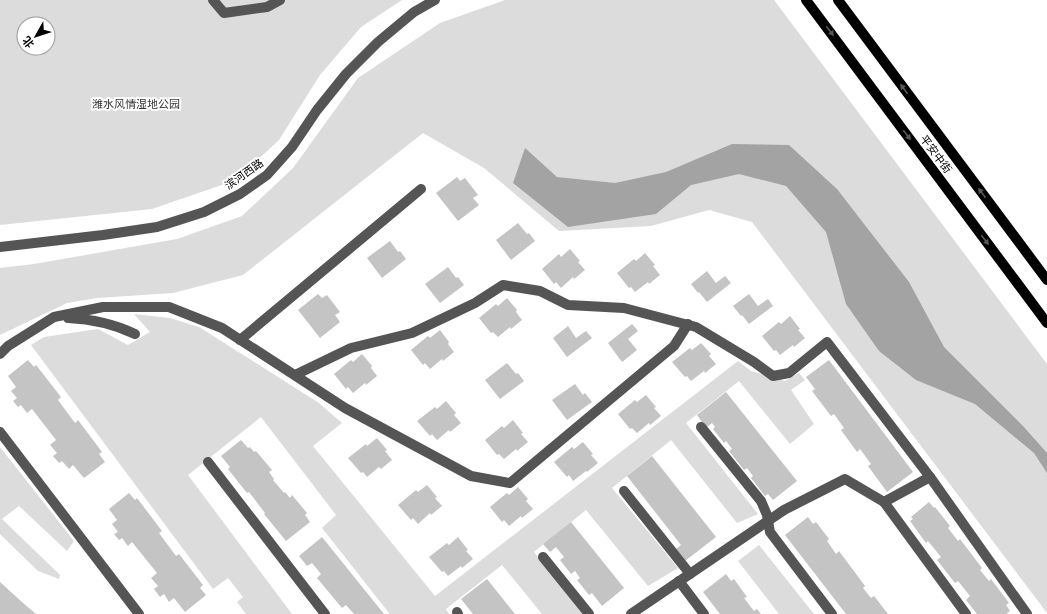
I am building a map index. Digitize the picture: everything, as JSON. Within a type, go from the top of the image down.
[{"type":"main road","name":"平安中街","points":[[806,0],[1047,323]]},
{"type":"main road","name":"平安中街","points":[[838,0],[1047,280]]},
{"type":"street","points":[[213,0],[224,13],[267,6],[280,0]]},
{"type":"street","name":"滨河西路","points":[[0,247],[103,236],[157,227],[204,212],[240,194],[267,175],[292,148],[317,110],[351,69],[378,42],[414,12],[435,0]]},
{"type":"street","points":[[240,340],[421,189]]},
{"type":"street","points":[[295,376],[351,348],[412,333],[475,303],[502,285],[540,291],[568,305],[624,308],[688,324],[696,327],[754,362],[773,376],[789,373],[827,342],[930,477],[1027,614]]},
{"type":"street","points":[[0,354],[8,346],[54,317],[103,306],[169,307],[222,328],[345,408],[471,476],[510,483],[674,346],[688,324]]},
{"type":"street","points":[[54,317],[81,318],[101,322],[122,328],[135,334]]},
{"type":"street","points":[[700,427],[760,501],[768,515],[770,532],[832,614]]},
{"type":"street","points":[[0,432],[139,614]]},
{"type":"street","points":[[208,462],[325,614]]},
{"type":"street","points":[[884,502],[930,477]]},
{"type":"street","points":[[631,614],[784,510],[845,479],[884,502],[966,614]]},
{"type":"street","points":[[624,491],[690,574]]},
{"type":"street","points":[[543,557],[589,614]]},
{"type":"street","points":[[679,582],[704,614]]},
{"type":"green space","name":"潍水风情湿地公园","points":[[0,0],[402,0],[361,27],[320,75],[279,140],[236,180],[152,209],[0,225]]},
{"type":"green space","points":[[505,0],[774,0],[1047,364],[1047,613],[752,222],[709,210],[651,226],[559,231],[484,168],[423,133],[243,275],[173,293],[97,298],[67,303],[0,335],[0,268],[34,264],[177,239],[242,216],[293,168],[358,78],[440,23]]},
{"type":"green space","points":[[134,314],[170,318],[199,327],[319,403],[342,423],[313,446],[435,596],[738,361],[751,371],[785,381],[799,373],[805,380],[791,390],[814,424],[790,444],[739,381],[686,423],[758,514],[737,523],[671,440],[612,488],[678,568],[648,586],[586,510],[534,552],[583,614],[542,614],[502,565],[446,609],[449,614],[388,614],[389,613],[322,528],[336,515],[261,417],[188,475],[292,614],[246,614],[237,602],[243,597],[228,578],[213,589],[31,345],[44,337],[98,329],[128,345],[150,332]]},
{"type":"green space","points":[[0,447],[74,541],[67,551],[19,506],[2,519],[60,575],[59,579],[38,571],[0,534]]},
{"type":"green space","points":[[759,545],[814,614],[779,614],[738,561]]},
{"type":"shaded area","points":[[732,144],[789,145],[837,189],[909,282],[944,347],[1023,426],[1047,453],[1047,473],[1034,453],[975,404],[916,380],[879,351],[846,304],[826,232],[786,186],[739,174],[691,185],[656,214],[568,227],[513,183],[525,148],[557,177],[615,183],[666,172]]},
{"type":"building","points":[[457,177],[460,181],[465,178],[478,195],[473,198],[479,205],[458,221],[436,193]]},
{"type":"building","points":[[518,223],[535,241],[511,260],[496,240]]},
{"type":"building","points":[[390,241],[398,252],[400,251],[406,259],[382,278],[367,258]]},
{"type":"building","points":[[570,249],[585,270],[574,279],[573,277],[561,288],[556,282],[554,284],[542,269],[559,254],[561,257]]},
{"type":"building","points":[[645,253],[655,265],[653,266],[660,275],[649,284],[648,282],[635,292],[631,287],[629,288],[617,273],[634,259],[636,261]]},
{"type":"building","points":[[448,267],[456,278],[458,277],[464,285],[440,303],[425,284]]},
{"type":"building","points":[[707,271],[716,283],[725,276],[731,283],[707,302],[691,284]]},
{"type":"building","points":[[318,294],[322,298],[327,295],[340,312],[335,315],[340,322],[320,338],[298,310]]},
{"type":"building","points":[[749,294],[758,306],[768,299],[773,306],[749,324],[733,306]]},
{"type":"building","points":[[507,298],[517,310],[516,312],[522,320],[511,329],[510,327],[498,337],[493,332],[491,333],[479,318],[496,304],[498,306]]},
{"type":"building","points":[[790,316],[800,329],[798,330],[805,338],[794,347],[793,345],[780,355],[776,350],[774,351],[762,336],[779,322],[781,324]]},
{"type":"building","points":[[632,324],[638,331],[628,339],[637,350],[622,362],[608,343]]},
{"type":"building","points":[[568,326],[576,338],[586,331],[592,338],[567,357],[553,338]]},
{"type":"building","points":[[440,330],[454,352],[443,361],[442,359],[430,369],[425,363],[423,365],[411,350],[428,336],[430,338]]},
{"type":"building","points":[[701,343],[711,354],[709,356],[716,364],[705,373],[704,371],[691,381],[687,376],[685,377],[672,362],[690,348],[692,350]]},
{"type":"building","points":[[362,354],[372,366],[371,368],[377,376],[366,385],[365,383],[353,393],[348,387],[346,389],[334,374],[351,360],[353,362]]},
{"type":"building","points":[[28,360],[34,367],[36,365],[61,397],[58,400],[75,423],[78,420],[102,452],[99,454],[105,462],[84,478],[73,465],[69,469],[62,461],[59,463],[53,456],[57,453],[50,445],[56,440],[32,409],[27,413],[21,405],[18,407],[13,401],[17,398],[11,391],[16,387],[8,376]]},
{"type":"building","points":[[829,360],[913,472],[887,492],[868,466],[871,464],[860,449],[857,452],[841,430],[844,428],[834,414],[831,416],[812,391],[815,389],[806,377]]},
{"type":"building","points":[[507,363],[524,381],[500,399],[485,380]]},
{"type":"building","points":[[575,384],[583,395],[585,393],[592,402],[567,420],[552,400]]},
{"type":"building","points":[[726,392],[797,481],[773,500],[768,494],[765,496],[751,478],[753,476],[747,468],[744,470],[729,451],[732,449],[726,441],[724,443],[713,429],[715,427],[712,423],[706,428],[697,415]]},
{"type":"building","points":[[646,395],[661,416],[650,425],[649,423],[637,433],[632,428],[630,429],[618,414],[635,400],[637,402]]},
{"type":"building","points":[[446,401],[456,413],[454,415],[461,423],[450,432],[449,430],[437,440],[432,434],[430,436],[417,421],[435,407],[437,409]]},
{"type":"building","points":[[513,420],[523,433],[521,434],[528,442],[517,451],[516,449],[504,459],[499,454],[497,455],[485,440],[502,426],[504,428]]},
{"type":"building","points":[[377,438],[387,450],[385,451],[392,460],[381,469],[379,467],[367,477],[363,472],[361,473],[348,458],[366,444],[367,446]]},
{"type":"building","points":[[241,440],[248,448],[250,447],[254,452],[256,451],[272,470],[269,472],[274,479],[273,480],[290,498],[292,495],[307,513],[305,515],[310,522],[286,541],[264,514],[265,513],[249,492],[247,493],[228,469],[230,467],[221,456]]},
{"type":"building","points":[[583,442],[598,463],[573,481],[569,475],[567,477],[554,462],[572,447],[574,449]]},
{"type":"building","points":[[652,456],[716,537],[685,561],[676,549],[681,545],[627,476]]},
{"type":"building","points":[[427,485],[442,506],[431,515],[430,513],[418,524],[413,518],[411,520],[398,505],[416,490],[418,492]]},
{"type":"building","points":[[518,487],[528,499],[526,501],[533,509],[522,518],[521,516],[509,526],[504,520],[502,522],[490,507],[507,493],[509,495]]},
{"type":"building","points":[[129,493],[135,500],[137,498],[162,531],[159,533],[176,556],[179,554],[203,585],[200,588],[206,595],[185,612],[174,598],[169,602],[164,594],[160,597],[154,589],[158,586],[151,578],[157,573],[132,542],[128,546],[122,538],[119,540],[114,534],[118,532],[112,524],[117,520],[109,509]]},
{"type":"building","points":[[929,502],[934,508],[935,507],[950,526],[948,528],[958,541],[960,539],[982,568],[980,570],[989,581],[991,579],[1009,603],[1006,605],[1010,611],[1007,613],[1008,614],[977,614],[966,600],[970,596],[958,581],[955,583],[937,560],[941,557],[928,541],[926,543],[910,521],[913,519],[911,517]]},
{"type":"building","points":[[808,517],[813,524],[816,522],[829,539],[827,541],[836,554],[839,551],[865,586],[863,588],[871,598],[874,596],[888,614],[846,614],[785,535]]},
{"type":"building","points":[[571,522],[624,588],[602,606],[592,593],[589,595],[577,580],[580,578],[575,571],[571,574],[560,560],[564,557],[556,547],[550,552],[543,544]]},
{"type":"building","points":[[322,537],[384,614],[354,614],[346,605],[342,608],[317,578],[321,574],[312,563],[307,566],[299,556]]},
{"type":"building","points":[[458,537],[468,550],[466,551],[473,559],[462,568],[461,566],[448,576],[444,571],[442,572],[429,557],[447,543],[449,545]]},
{"type":"building","points":[[726,574],[731,581],[734,579],[747,597],[744,598],[754,611],[757,609],[761,614],[720,614],[703,592]]},
{"type":"building","points":[[487,579],[515,614],[473,614],[461,599]]},
{"type":"building","points":[[0,582],[23,603],[36,614],[0,614]]}]
